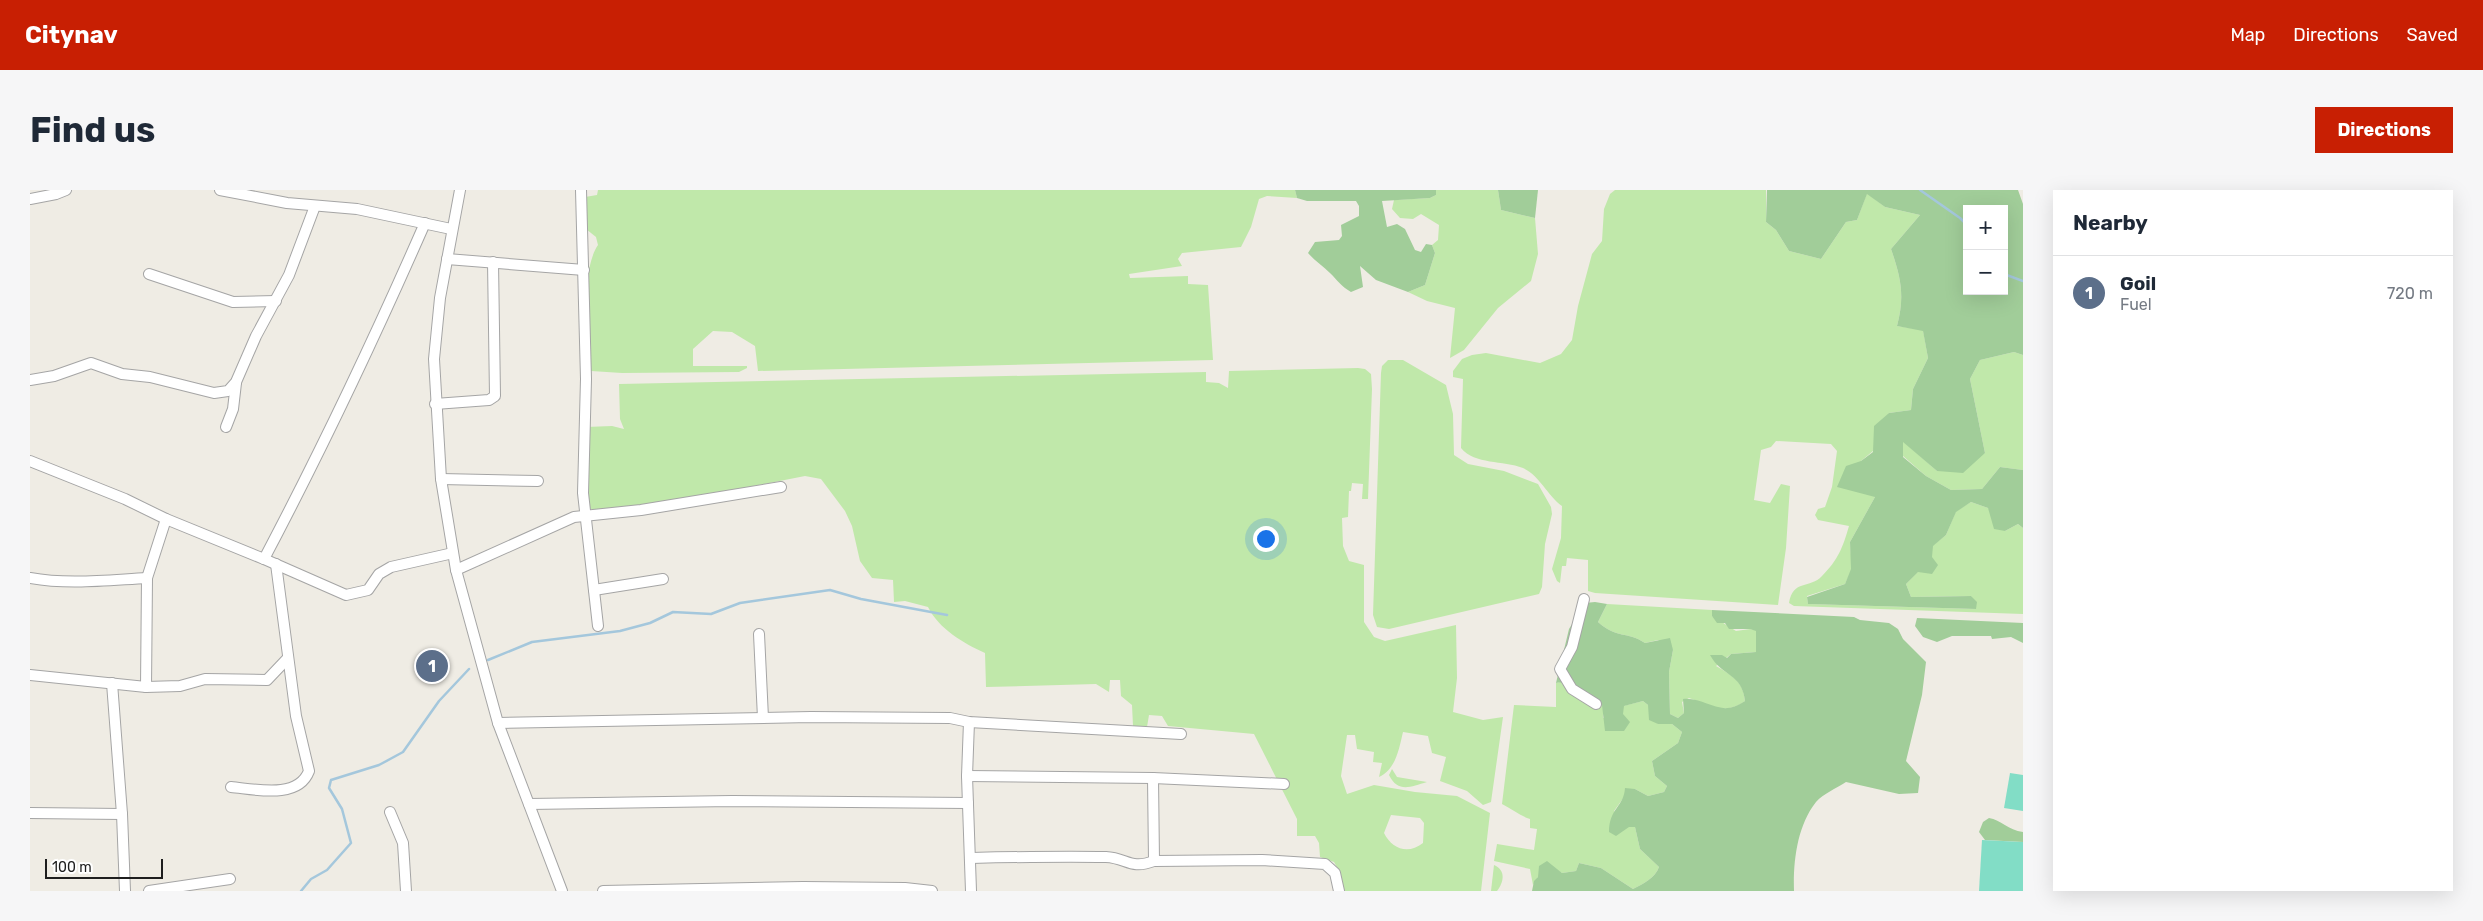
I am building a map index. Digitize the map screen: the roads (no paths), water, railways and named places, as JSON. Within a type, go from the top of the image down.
[{"type":"street","points":[[30,199],[66,190]]},
{"type":"street","points":[[220,190],[315,206],[358,209],[451,230]]},
{"type":"street","points":[[460,190],[451,230],[434,359],[441,479],[456,570],[498,723],[562,891]]},
{"type":"street","points":[[578,190],[584,270],[586,386],[585,515],[598,626]]},
{"type":"street","points":[[226,427],[230,419],[236,382],[252,344],[289,275],[315,206]]},
{"type":"street","points":[[264,558],[362,364],[425,223]]},
{"type":"street","points":[[447,259],[584,270]]},
{"type":"street","points":[[436,404],[489,400],[495,396],[493,262]]},
{"type":"street","points":[[149,274],[232,302],[276,301]]},
{"type":"street","points":[[30,380],[54,376],[91,363],[122,374],[150,377],[214,393],[224,393],[236,382]]},
{"type":"street","points":[[30,461],[125,499],[166,519],[264,558],[346,595],[368,590],[379,574],[391,567],[453,553]]},
{"type":"street","points":[[441,479],[538,481]]},
{"type":"street","points":[[456,570],[561,522],[585,515],[641,510],[781,487]]},
{"type":"street","points":[[146,687],[147,578],[166,519]]},
{"type":"street","points":[[231,787],[284,790],[294,786],[307,776],[309,771],[296,716],[276,564]]},
{"type":"street","points":[[30,578],[42,580],[90,580],[147,578]]},
{"type":"street","points":[[594,590],[663,579]]},
{"type":"street","points":[[1584,599],[1572,646],[1560,669],[1572,689],[1596,704]]},
{"type":"street","points":[[759,634],[763,718]]},
{"type":"street","points":[[30,675],[146,687],[180,686],[205,679],[267,680],[288,659]]},
{"type":"street","points":[[112,683],[122,814],[125,891]]},
{"type":"street","points":[[498,723],[763,718],[950,718],[969,722],[1181,734]]},
{"type":"street","points":[[969,722],[967,776],[971,891]]},
{"type":"street","points":[[967,776],[1153,778],[1284,784]]},
{"type":"street","points":[[1153,778],[1154,860]]},
{"type":"street","points":[[528,804],[732,801],[968,803]]},
{"type":"street","points":[[390,812],[403,843],[406,891]]},
{"type":"street","points":[[30,813],[122,814]]},
{"type":"street","points":[[970,858],[1110,857],[1129,864],[1144,865],[1154,860],[1262,860],[1325,864],[1335,873],[1339,891]]},
{"type":"street","points":[[149,891],[230,879]]},
{"type":"street","points":[[603,891],[904,888],[932,891]]},
{"type":"waterway","points":[[1920,190],[1963,221]]},
{"type":"waterway","points":[[2008,275],[2023,281]]},
{"type":"waterway","points":[[488,660],[532,642],[620,631],[650,623],[673,612],[711,614],[740,603],[830,590],[861,599],[947,615]]},
{"type":"waterway","points":[[301,891],[311,879],[327,870],[351,843],[342,809],[329,788],[331,780],[379,765],[403,752],[439,701],[469,669]]},
{"type":"place","name":"Goil","points":[[432,666]]}]
